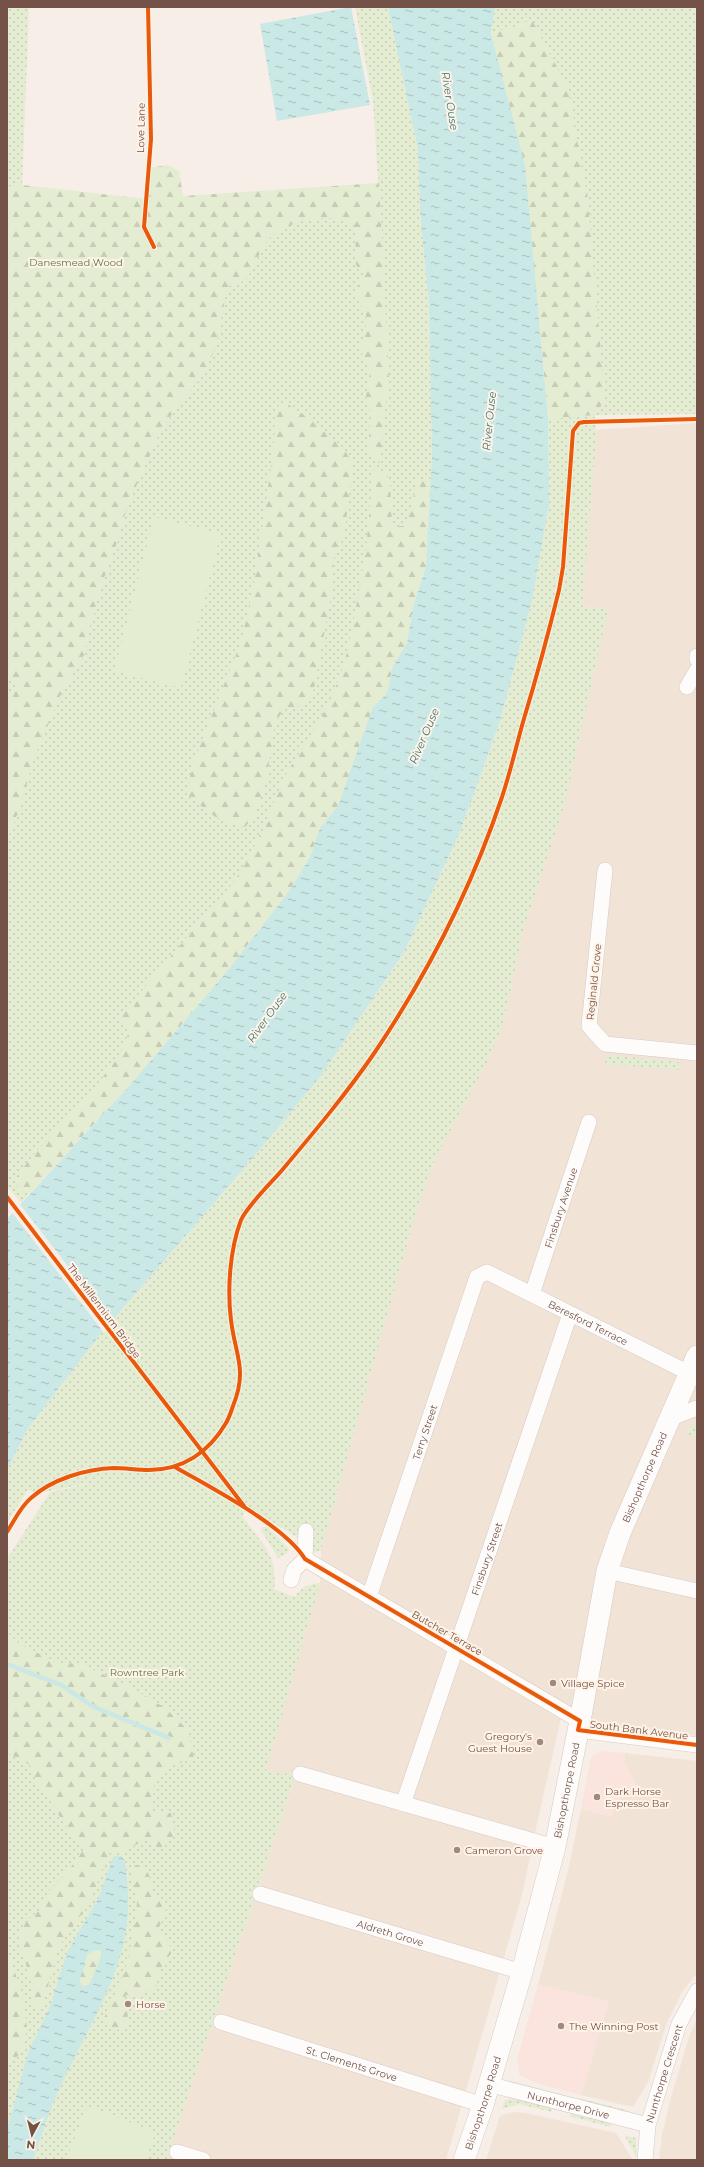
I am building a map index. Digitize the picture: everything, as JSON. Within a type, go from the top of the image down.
[{"type":"street","points":[[687,687],[697,670]]},
{"type":"street","name":"Reginald Grove","points":[[605,870],[589,1026],[605,1044],[697,1053]]},
{"type":"street","name":"Finsbury Avenue","points":[[532,1294],[589,1122]]},
{"type":"street","name":"Beresford Terrace","points":[[487,1272],[570,1314],[694,1369]]},
{"type":"street","name":"Terry Street","points":[[370,1597],[477,1277],[487,1272]]},
{"type":"street","name":"Finsbury Street","points":[[403,1804],[570,1314]]},
{"type":"street","name":"Bishopthorpe Road","points":[[464,2160],[483,2105],[522,1972],[555,1847],[607,1571],[620,1533],[694,1369]]},
{"type":"street","points":[[671,1418],[697,1408]]},
{"type":"street","points":[[291,1580],[294,1570],[305,1559],[306,1531]]},
{"type":"street","name":"Butcher Terrace","points":[[305,1559],[456,1648],[579,1726]]},
{"type":"street","points":[[607,1571],[697,1591]]},
{"type":"street","name":"South Bank Avenue","points":[[579,1726],[697,1745]]},
{"type":"street","points":[[300,1774],[555,1847]]},
{"type":"street","name":"Aldreth Grove","points":[[260,1894],[522,1972]]},
{"type":"street","name":"Nunthorpe Crescent","points":[[645,2160],[648,2125],[679,2024],[697,1991]]},
{"type":"street","name":"St. Clements Grove","points":[[220,2022],[483,2105]]},
{"type":"street","name":"Nunthorpe Drive","points":[[488,2084],[648,2125]]},
{"type":"street","points":[[177,2152],[203,2160]]},
{"type":"shaded area","points":[[697,423],[697,1736],[609,1727],[561,1718],[523,1891],[446,2160],[167,2160],[296,1776],[266,1771],[320,1583],[321,1550],[415,1216],[435,1159],[503,1025],[523,931],[608,609],[582,606],[596,430]]},
{"type":"shaded area","points":[[603,1751],[625,1753],[624,1764],[639,1788],[616,1801],[612,1817],[581,1809],[591,1758]]},
{"type":"shaded area","points":[[625,1753],[697,1761],[697,1973],[682,1992],[666,2025],[648,2082],[633,2107],[581,2095],[609,2001],[538,1985],[568,1871],[581,1809],[612,1817],[616,1801],[639,1788],[624,1763]]},
{"type":"shaded area","points":[[538,1985],[609,2001],[581,2095],[533,2082],[519,2074],[517,2060]]},
{"type":"shaded area","points":[[697,2018],[697,2160],[659,2160],[662,2135],[672,2094],[689,2037]]},
{"type":"shaded area","points":[[513,2112],[525,2113],[616,2133],[633,2160],[486,2160],[500,2116]]},
{"type":"green space","points":[[7,7],[29,7],[22,185],[7,187]]},
{"type":"green space","points":[[355,7],[388,7],[418,150],[420,211],[429,304],[432,456],[426,567],[373,707],[350,776],[49,1171],[21,1203],[7,1186],[7,678],[60,696],[84,655],[99,592],[118,540],[127,507],[141,473],[161,430],[184,397],[205,373],[227,288],[263,235],[306,216],[351,218],[382,237],[373,101]]},
{"type":"green space","name":"Rowntree Park","points":[[495,7],[697,7],[697,414],[595,415],[596,442],[582,606],[608,609],[564,806],[523,931],[503,1025],[486,1064],[435,1159],[415,1216],[321,1550],[313,1553],[311,1546],[248,1507],[242,1516],[266,1548],[273,1563],[275,1584],[273,1589],[295,1597],[299,1591],[305,1587],[320,1583],[266,1771],[296,1775],[167,2160],[7,2160],[7,1559],[50,1492],[100,1482],[36,1493],[28,1490],[7,1523],[7,1470],[27,1430],[99,1336],[251,1160],[320,1077],[404,952],[460,832],[499,724],[532,601],[549,504],[548,419],[594,415],[532,20],[491,34]]},
{"type":"green space","points":[[532,20],[567,86],[587,192],[605,400],[595,415],[548,419],[538,306],[491,34]]},
{"type":"green space","name":"Danesmead Wood","points":[[167,165],[179,171],[183,196],[379,183],[389,375],[380,463],[375,460],[368,450],[371,415],[366,396],[370,373],[360,349],[366,329],[366,312],[354,295],[365,275],[356,265],[355,225],[331,218],[312,219],[295,223],[280,230],[268,240],[263,246],[250,274],[239,283],[231,285],[227,288],[217,343],[205,373],[184,397],[161,430],[127,507],[118,540],[99,592],[84,655],[60,696],[34,759],[19,810],[7,841],[7,702],[17,682],[7,678],[7,187],[22,185],[146,199],[149,198],[150,168]]},
{"type":"green space","points":[[286,403],[307,417],[344,449],[353,464],[345,530],[333,561],[332,591],[312,700],[297,707],[284,709],[275,723],[266,783],[255,815],[245,827],[226,822],[214,816],[188,796],[191,768],[241,642],[254,583],[274,446],[275,411],[280,404]]},
{"type":"green space","points":[[374,467],[387,473],[390,485],[392,526],[404,526],[411,511],[417,478],[430,483],[426,567],[413,607],[407,643],[393,666],[387,693],[373,707],[338,806],[320,828],[310,857],[289,891],[229,969],[130,1085],[29,1194],[21,1192],[16,1183],[17,1176],[33,1155],[84,1102],[119,1056],[129,1032],[119,1021],[128,1007],[236,879],[263,830],[283,779],[320,720],[333,695],[345,661],[353,625],[366,548]]},
{"type":"green space","points":[[154,517],[221,534],[181,688],[114,671]]},
{"type":"green space","points":[[607,1055],[679,1062],[680,1070],[605,1064]]},
{"type":"green space","points":[[697,1422],[697,1438],[685,1432]]},
{"type":"green space","points":[[263,1527],[268,1527],[289,1549],[287,1554],[278,1558],[261,1530]]},
{"type":"green space","points":[[7,1632],[20,1644],[55,1662],[80,1664],[129,1686],[165,1708],[188,1730],[194,1759],[167,1767],[154,1786],[153,1813],[171,1813],[175,1834],[160,1850],[148,1839],[122,1851],[111,1851],[104,1864],[91,1901],[59,1946],[43,2004],[38,2010],[32,1998],[31,1983],[19,1942],[19,1934],[22,1927],[39,1911],[47,1894],[83,1850],[81,1843],[68,1830],[51,1802],[38,1785],[30,1765],[7,1753]]},
{"type":"green space","points":[[136,1865],[145,1869],[151,1880],[153,1894],[164,1902],[166,1913],[158,1929],[173,1950],[160,1970],[156,1988],[140,1996],[126,1995],[123,2004],[128,2011],[127,2025],[115,2031],[103,2020],[125,1971],[132,1941],[137,1903],[132,1869]]},
{"type":"green space","points":[[7,1948],[23,1999],[26,2025],[22,2050],[7,2065]]},
{"type":"green space","points":[[96,1949],[101,1951],[103,1955],[89,1984],[83,1987],[80,1976],[87,1955]]},
{"type":"green space","points":[[579,2098],[630,2111],[629,2115],[579,2101]]},
{"type":"green space","points":[[511,2099],[550,2107],[552,2112],[519,2104],[502,2109],[505,2100]]},
{"type":"green space","points":[[87,2106],[156,2132],[146,2160],[66,2160]]},
{"type":"green space","points":[[572,2114],[611,2123],[611,2127],[569,2116]]},
{"type":"green space","points":[[625,2136],[636,2138],[637,2158]]},
{"type":"water","points":[[351,7],[370,105],[277,121],[260,24]]},
{"type":"water","name":"River Ouse","points":[[388,7],[495,7],[491,34],[525,165],[548,419],[549,504],[532,601],[499,724],[460,832],[404,952],[320,1077],[251,1160],[99,1336],[27,1430],[7,1470],[7,1219],[130,1085],[229,969],[289,891],[310,857],[320,828],[338,806],[373,707],[387,693],[393,666],[407,643],[413,607],[426,567],[432,456],[429,304],[420,211],[418,150]]},
{"type":"water","points":[[116,1856],[122,1856],[124,1860],[128,1892],[127,1922],[122,1950],[113,1976],[58,2092],[46,2121],[33,2160],[7,2160],[7,2130],[28,2053],[51,2004],[66,1955],[99,1897],[112,1860]],"holes":[[[96,1950],[101,1951],[102,1955],[90,1984],[83,1987],[80,1982],[80,1978],[85,1966],[87,1954]]]},
{"type":"pier","points":[[19,1203],[112,1323],[104,1333],[11,1211]]},
{"type":"waterway","points":[[7,1664],[61,1685],[94,1707],[169,1738]]},
{"type":"cycle path","name":"Love Lane","points":[[148,7],[151,139],[144,227],[154,247]]},
{"type":"cycle path","points":[[7,1532],[27,1501],[39,1491],[59,1480],[92,1470],[114,1468],[149,1470],[173,1467],[184,1463],[203,1451],[212,1443],[226,1423],[230,1415],[240,1382],[239,1362],[231,1320],[229,1295],[232,1256],[237,1231],[241,1220],[254,1201],[283,1169],[342,1097],[375,1052],[394,1022],[431,960],[463,896],[477,864],[502,797],[542,657],[559,590],[563,567],[573,431],[579,423],[584,422],[697,419]]},
{"type":"cycle path","name":"The Millennium Bridge","points":[[7,1197],[244,1506]]},
{"type":"cycle path","points":[[175,1467],[264,1520],[295,1546],[305,1559],[580,1721],[578,1730],[697,1745]]},
{"type":"place","name":"Village Spice","points":[[553,1683]]},
{"type":"place","name":"Gregory's Guest House","points":[[540,1742]]},
{"type":"place","name":"Dark Horse Espresso Bar","points":[[597,1797]]},
{"type":"place","name":"Cameron Grove","points":[[457,1850]]},
{"type":"place","name":"Horse","points":[[128,2004]]},
{"type":"place","name":"The Winning Post","points":[[561,2026]]}]
